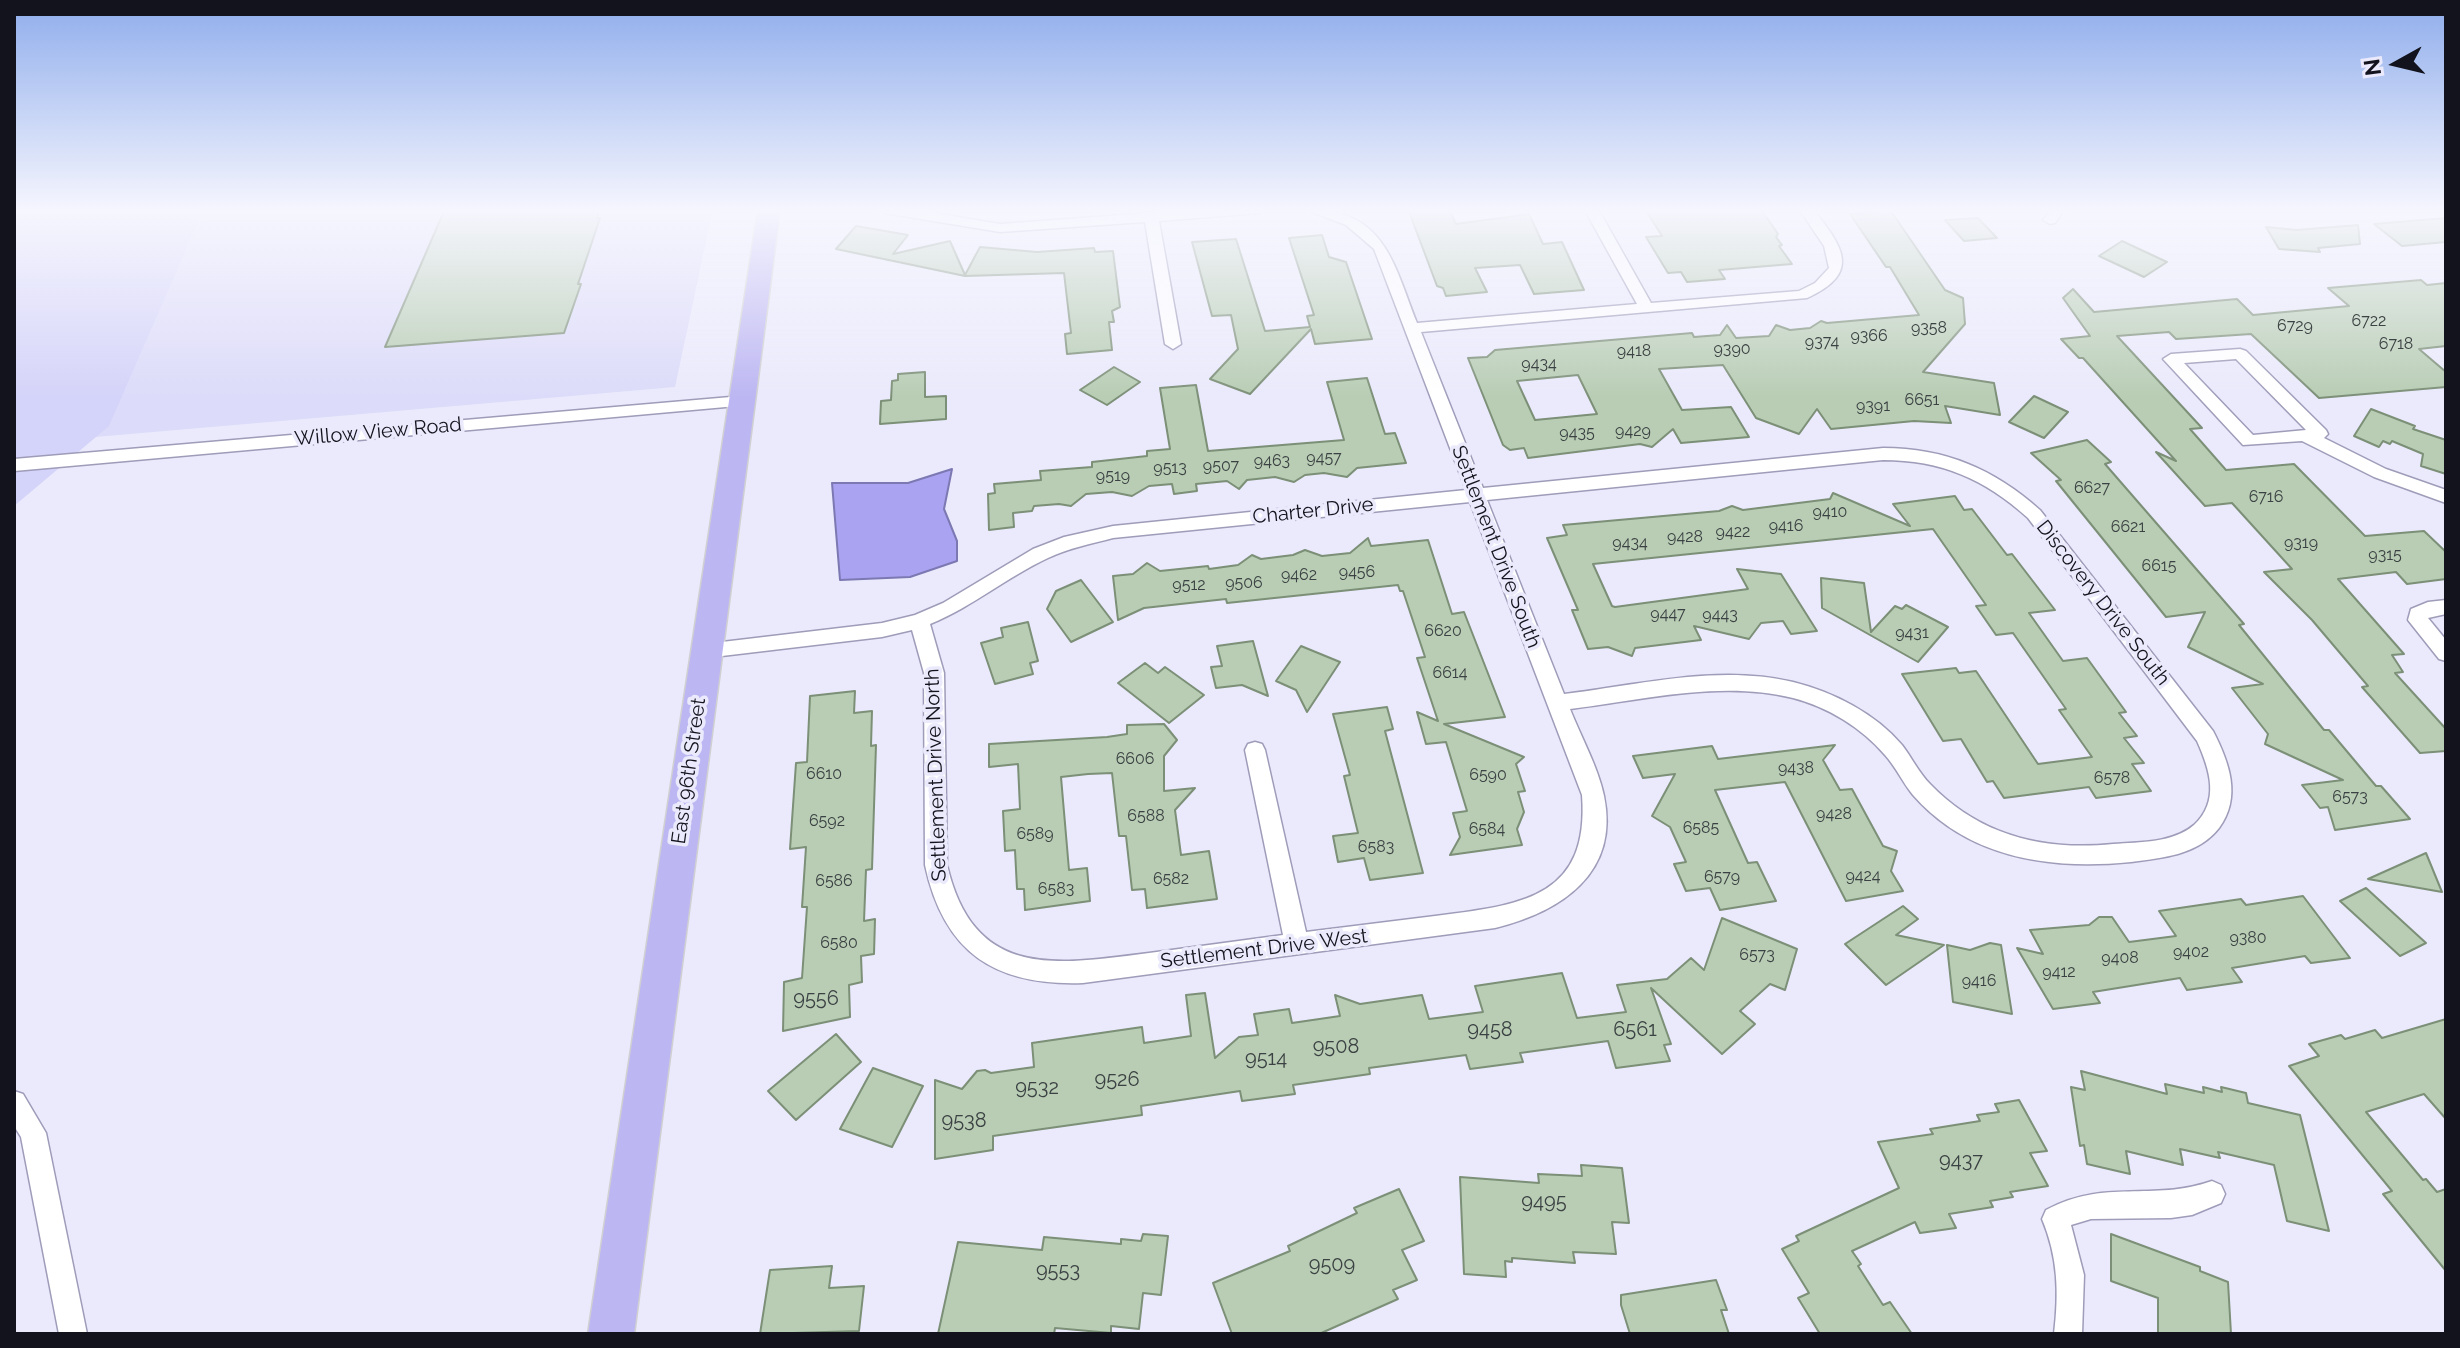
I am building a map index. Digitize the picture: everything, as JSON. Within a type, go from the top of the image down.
[{"type":"main road","name":"East 96th Street","points":[[611,1334],[760,272]]},
{"type":"street","points":[[1161,272],[1173,344]]},
{"type":"street","name":"Settlement Drive South","points":[[1390,272],[1593,795],[1596,822],[1590,854],[1573,881]]},
{"type":"street","points":[[1626,272],[1647,309]]},
{"type":"street","points":[[1411,328],[1792,297],[1826,284],[1834,272]]},
{"type":"street","points":[[2305,436],[2320,434],[2240,354],[2171,359],[2249,441],[2305,436],[2380,473],[2446,497]]},
{"type":"street","name":"Willow View Road","points":[[14,465],[742,401]]},
{"type":"street","name":"Charter Drive","points":[[705,651],[882,630],[919,621],[950,608],[1040,554],[1092,536],[1883,454],[1912,454],[1942,459]]},
{"type":"street","name":"Discovery Drive South","points":[[1557,703],[1749,684],[1788,688],[1814,696],[1862,721],[1882,738],[1921,789],[1959,821],[2014,848],[2050,857],[2093,857],[2167,847],[2185,841],[2213,821],[2220,807],[2223,786],[2219,766],[2206,737],[2034,514],[1991,478],[1942,459]]},
{"type":"street","points":[[2446,607],[2423,611],[2418,614],[2418,620],[2446,654]]},
{"type":"street","name":"Settlement Drive North","points":[[919,621],[934,673],[936,865],[940,894],[958,926]]},
{"type":"street","points":[[1255,750],[1297,944]]},
{"type":"street","name":"Settlement Drive West","points":[[958,926],[974,943],[1000,960],[1060,974],[1506,916],[1544,903],[1573,881]]},
{"type":"street","points":[[14,1103],[33,1133],[73,1334]]},
{"type":"street","points":[[2068,1334],[2073,1286],[2063,1235],[2055,1219],[2085,1205],[2163,1207],[2212,1194]]},
{"type":"shaded area","points":[[14,272],[176,272],[109,426],[14,506]]},
{"type":"shaded area","points":[[176,272],[700,272],[675,387],[95,437],[109,425]]},
{"type":"shaded area","points":[[952,469],[944,509],[957,541],[957,561],[910,577],[840,580],[832,483],[908,483]]},
{"type":"building","points":[[418,272],[582,272],[578,284],[581,284],[564,333],[385,347]]},
{"type":"building","points":[[945,272],[964,272],[965,275],[967,272],[1116,272],[1120,307],[1112,311],[1114,322],[1109,322],[1112,350],[1067,354],[1065,334],[1071,333],[1064,273],[965,276]]},
{"type":"building","points":[[1200,272],[1246,272],[1265,331],[1310,327],[1307,316],[1314,315],[1300,272],[1349,272],[1372,339],[1315,344],[1311,329],[1250,394],[1210,379],[1238,349],[1231,315],[1212,316]]},
{"type":"building","points":[[1432,272],[1477,272],[1487,292],[1446,296],[1443,288],[1437,286]]},
{"type":"building","points":[[1523,272],[1576,272],[1584,290],[1534,294]]},
{"type":"building","points":[[1667,272],[1720,272],[1725,279],[1687,282],[1681,272]]},
{"type":"building","points":[[1893,272],[1933,272],[1945,290],[1963,298],[1965,324],[1923,372],[1994,383],[2000,415],[1945,406],[1951,423],[1914,421],[1831,429],[1817,409],[1799,434],[1756,418],[1723,365],[1659,369],[1682,410],[1731,407],[1749,437],[1681,443],[1673,429],[1652,447],[1640,444],[1528,458],[1524,448],[1510,450],[1503,445],[1468,358],[1487,357],[1495,350],[1692,333],[1694,337],[1720,335],[1727,325],[1736,338],[1769,336],[1776,325],[1790,330],[1810,328],[1821,321],[1919,315]],"holes":[[[1578,375],[1597,414],[1535,420],[1517,381]]]},
{"type":"building","points":[[2133,272],[2152,272],[2144,277]]},
{"type":"building","points":[[2421,280],[2427,285],[2446,283],[2446,346],[2419,349],[2446,372],[2446,387],[2319,398],[2251,334],[2176,339],[2169,332],[2117,336],[2202,428],[2190,429],[2226,470],[2294,464],[2365,536],[2424,531],[2446,552],[2446,579],[2407,584],[2396,572],[2338,579],[2404,654],[2392,655],[2403,672],[2395,673],[2446,729],[2446,751],[2420,753],[2362,687],[2368,686],[2312,620],[2264,572],[2292,569],[2232,503],[2205,506],[2156,452],[2176,461],[2083,358],[2079,358],[2061,339],[2090,336],[2063,298],[2073,289],[2094,312],[2237,299],[2253,315],[2349,306],[2328,288]]},
{"type":"building","points":[[1114,367],[1140,382],[1107,405],[1080,390]]},
{"type":"building","points":[[925,372],[925,397],[946,396],[946,419],[880,424],[881,401],[891,400],[892,381],[898,380],[898,374]]},
{"type":"building","points":[[1367,378],[1385,434],[1395,433],[1406,463],[1357,468],[1347,477],[1324,473],[1305,475],[1294,482],[1275,477],[1247,480],[1239,489],[1227,481],[1196,484],[1197,491],[1174,494],[1172,484],[1149,486],[1132,496],[1112,492],[1086,494],[1071,506],[1034,506],[1032,511],[1013,513],[1014,527],[989,530],[988,494],[995,493],[994,484],[1041,480],[1040,471],[1092,467],[1092,462],[1147,456],[1147,451],[1170,449],[1160,388],[1196,385],[1208,451],[1344,440],[1327,382]]},
{"type":"building","points":[[2034,396],[2068,412],[2044,438],[2009,422]]},
{"type":"building","points":[[2371,409],[2415,426],[2413,429],[2446,440],[2446,474],[2421,466],[2423,454],[2392,441],[2390,444],[2383,441],[2379,447],[2354,436]]},
{"type":"building","points":[[2087,440],[2111,462],[2105,464],[2244,624],[2239,625],[2324,730],[2329,730],[2376,786],[2381,786],[2410,819],[2335,830],[2328,807],[2320,808],[2302,785],[2343,780],[2265,744],[2268,734],[2232,688],[2263,684],[2188,647],[2205,612],[2166,617],[2056,481],[2061,480],[2031,453]]},
{"type":"building","points":[[1833,493],[1910,526],[1893,504],[1955,496],[1964,510],[1972,509],[2055,610],[2029,613],[2063,661],[2087,658],[2126,712],[2119,713],[2137,736],[2124,738],[2144,763],[2132,764],[2151,791],[2096,798],[2089,787],[2004,798],[1993,781],[1987,782],[1961,739],[1943,741],[1902,674],[1956,668],[1959,673],[1976,671],[2038,764],[2092,757],[2059,710],[2066,709],[2013,633],[1996,635],[1976,606],[1986,605],[1933,529],[1593,564],[1615,607],[1748,589],[1737,569],[1781,574],[1817,631],[1791,634],[1783,621],[1761,623],[1749,639],[1694,626],[1701,640],[1635,648],[1632,656],[1608,647],[1588,649],[1572,610],[1578,610],[1547,538],[1567,535],[1563,525],[1719,511],[1732,506],[1743,510],[1830,499]]},
{"type":"building","points":[[1368,538],[1371,546],[1428,540],[1452,614],[1464,612],[1505,717],[1444,724],[1524,757],[1516,764],[1525,791],[1518,792],[1524,812],[1517,829],[1522,845],[1450,855],[1460,837],[1453,813],[1467,811],[1446,742],[1426,744],[1417,712],[1438,721],[1417,658],[1425,657],[1403,591],[1398,585],[1227,603],[1226,599],[1144,608],[1118,620],[1113,576],[1133,574],[1147,563],[1160,571],[1208,566],[1209,569],[1238,565],[1252,555],[1261,559],[1293,555],[1305,550],[1322,556],[1350,553]]},
{"type":"building","points":[[1821,578],[1864,583],[1871,632],[1895,606],[1902,609],[1906,605],[1948,627],[1918,662],[1822,608]]},
{"type":"building","points":[[1081,580],[1113,622],[1071,642],[1047,609],[1056,591]]},
{"type":"building","points":[[1028,622],[1038,661],[1030,663],[1033,674],[995,684],[981,643],[1003,637],[1001,628]]},
{"type":"building","points":[[1253,641],[1268,696],[1242,685],[1216,688],[1211,667],[1222,666],[1217,646]]},
{"type":"building","points":[[1301,646],[1340,662],[1307,712],[1296,690],[1276,681]]},
{"type":"building","points":[[1145,663],[1158,673],[1165,667],[1204,695],[1169,723],[1118,683]]},
{"type":"building","points":[[855,691],[854,713],[872,711],[871,746],[876,745],[872,869],[866,870],[864,921],[875,919],[874,954],[861,956],[862,982],[849,985],[850,1017],[783,1031],[784,982],[802,978],[807,907],[802,907],[806,847],[790,849],[796,763],[807,762],[810,696]]},
{"type":"building","points":[[1387,707],[1393,729],[1385,731],[1423,873],[1370,880],[1364,858],[1338,862],[1333,836],[1358,833],[1344,776],[1350,775],[1333,714]]},
{"type":"building","points":[[1164,724],[1177,740],[1164,756],[1164,791],[1195,788],[1175,810],[1181,855],[1209,851],[1217,899],[1147,908],[1145,889],[1132,890],[1126,836],[1119,836],[1112,773],[1088,774],[1061,777],[1069,870],[1087,868],[1090,901],[1025,910],[1024,889],[1017,889],[1015,850],[1005,851],[1003,811],[1020,809],[1018,764],[989,767],[989,744],[1107,737],[1127,734],[1127,725]]},
{"type":"building","points":[[1835,745],[1823,760],[1840,790],[1852,789],[1883,846],[1897,851],[1891,871],[1903,891],[1846,901],[1785,782],[1715,790],[1748,863],[1757,862],[1776,901],[1720,910],[1710,888],[1686,891],[1674,864],[1686,862],[1670,827],[1652,816],[1675,774],[1643,778],[1633,756],[1712,746],[1718,759]]},
{"type":"building","points":[[2426,853],[2442,892],[2368,879]]},
{"type":"building","points":[[2366,888],[2426,943],[2400,956],[2340,901]]},
{"type":"building","points":[[2303,896],[2350,958],[2311,963],[2305,956],[2232,968],[2242,982],[2187,990],[2180,978],[2093,992],[2100,1003],[2053,1009],[2017,948],[2043,954],[2030,930],[2089,925],[2099,917],[2112,917],[2129,942],[2176,936],[2159,911],[2241,899],[2246,905]]},
{"type":"building","points":[[1903,906],[1918,919],[1896,935],[1944,945],[1886,985],[1845,944]]},
{"type":"building","points":[[1722,918],[1797,949],[1785,990],[1770,984],[1740,1011],[1755,1024],[1722,1054],[1651,988],[1671,1044],[1664,1045],[1670,1061],[1616,1068],[1608,1041],[1520,1053],[1523,1062],[1470,1069],[1466,1055],[1369,1068],[1370,1074],[1293,1085],[1295,1094],[1242,1101],[1240,1091],[1141,1106],[1142,1115],[993,1136],[993,1150],[935,1159],[935,1080],[962,1089],[977,1071],[991,1073],[1034,1067],[1032,1043],[1142,1027],[1144,1043],[1191,1036],[1186,995],[1205,993],[1215,1058],[1239,1037],[1258,1035],[1254,1014],[1289,1009],[1292,1023],[1340,1016],[1335,995],[1360,1004],[1422,995],[1429,1019],[1483,1012],[1475,986],[1562,973],[1577,1018],[1626,1012],[1617,985],[1667,979],[1691,958],[1704,970]]},
{"type":"building","points":[[1990,943],[2001,945],[2012,1014],[1953,1002],[1947,945],[1970,950]]},
{"type":"building","points":[[2446,1019],[2446,1119],[2424,1094],[2366,1112],[2423,1180],[2426,1179],[2437,1192],[2446,1189],[2446,1271],[2383,1194],[2392,1191],[2289,1066],[2319,1056],[2309,1044],[2341,1035],[2345,1039],[2375,1030],[2382,1038]]},
{"type":"building","points":[[836,1034],[861,1062],[796,1120],[768,1091]]},
{"type":"building","points":[[873,1068],[923,1086],[892,1147],[840,1129]]},
{"type":"building","points":[[2081,1071],[2167,1094],[2165,1084],[2204,1093],[2203,1087],[2222,1092],[2221,1087],[2246,1093],[2248,1103],[2300,1115],[2329,1231],[2287,1221],[2274,1165],[2218,1152],[2220,1158],[2180,1149],[2183,1165],[2126,1151],[2130,1174],[2087,1164],[2084,1145],[2080,1146],[2071,1087],[2085,1090]]},
{"type":"building","points":[[2019,1100],[2047,1151],[2030,1153],[2048,1186],[2010,1192],[2013,1197],[1990,1201],[1993,1207],[1949,1214],[1956,1228],[1920,1233],[1915,1222],[1852,1251],[1883,1305],[1890,1302],[1912,1334],[1820,1334],[1798,1298],[1809,1293],[1782,1249],[1799,1241],[1796,1236],[1899,1188],[1878,1142],[1933,1134],[1930,1129],[1980,1121],[1977,1115],[1999,1112],[1995,1104]]},
{"type":"building","points":[[1581,1165],[1622,1168],[1629,1223],[1612,1222],[1616,1254],[1573,1252],[1575,1263],[1512,1258],[1512,1262],[1505,1261],[1506,1277],[1464,1274],[1460,1177],[1539,1183],[1538,1174],[1582,1176]]},
{"type":"building","points":[[1399,1189],[1424,1241],[1402,1250],[1417,1280],[1393,1290],[1398,1299],[1319,1334],[1232,1334],[1213,1283],[1290,1251],[1288,1246],[1357,1213],[1354,1208]]},
{"type":"building","points":[[1143,1234],[1168,1236],[1161,1295],[1143,1293],[1139,1329],[1111,1326],[1111,1333],[1055,1328],[1054,1334],[938,1334],[958,1242],[1042,1250],[1044,1237],[1121,1244],[1121,1239],[1141,1241]]},
{"type":"building","points":[[2111,1234],[2200,1267],[2200,1271],[2228,1282],[2231,1334],[2158,1334],[2158,1298],[2111,1281]]},
{"type":"building","points":[[832,1266],[829,1288],[864,1286],[859,1331],[760,1334],[770,1270]]},
{"type":"building","points":[[1716,1280],[1727,1310],[1721,1310],[1729,1334],[1630,1334],[1621,1295]]}]
